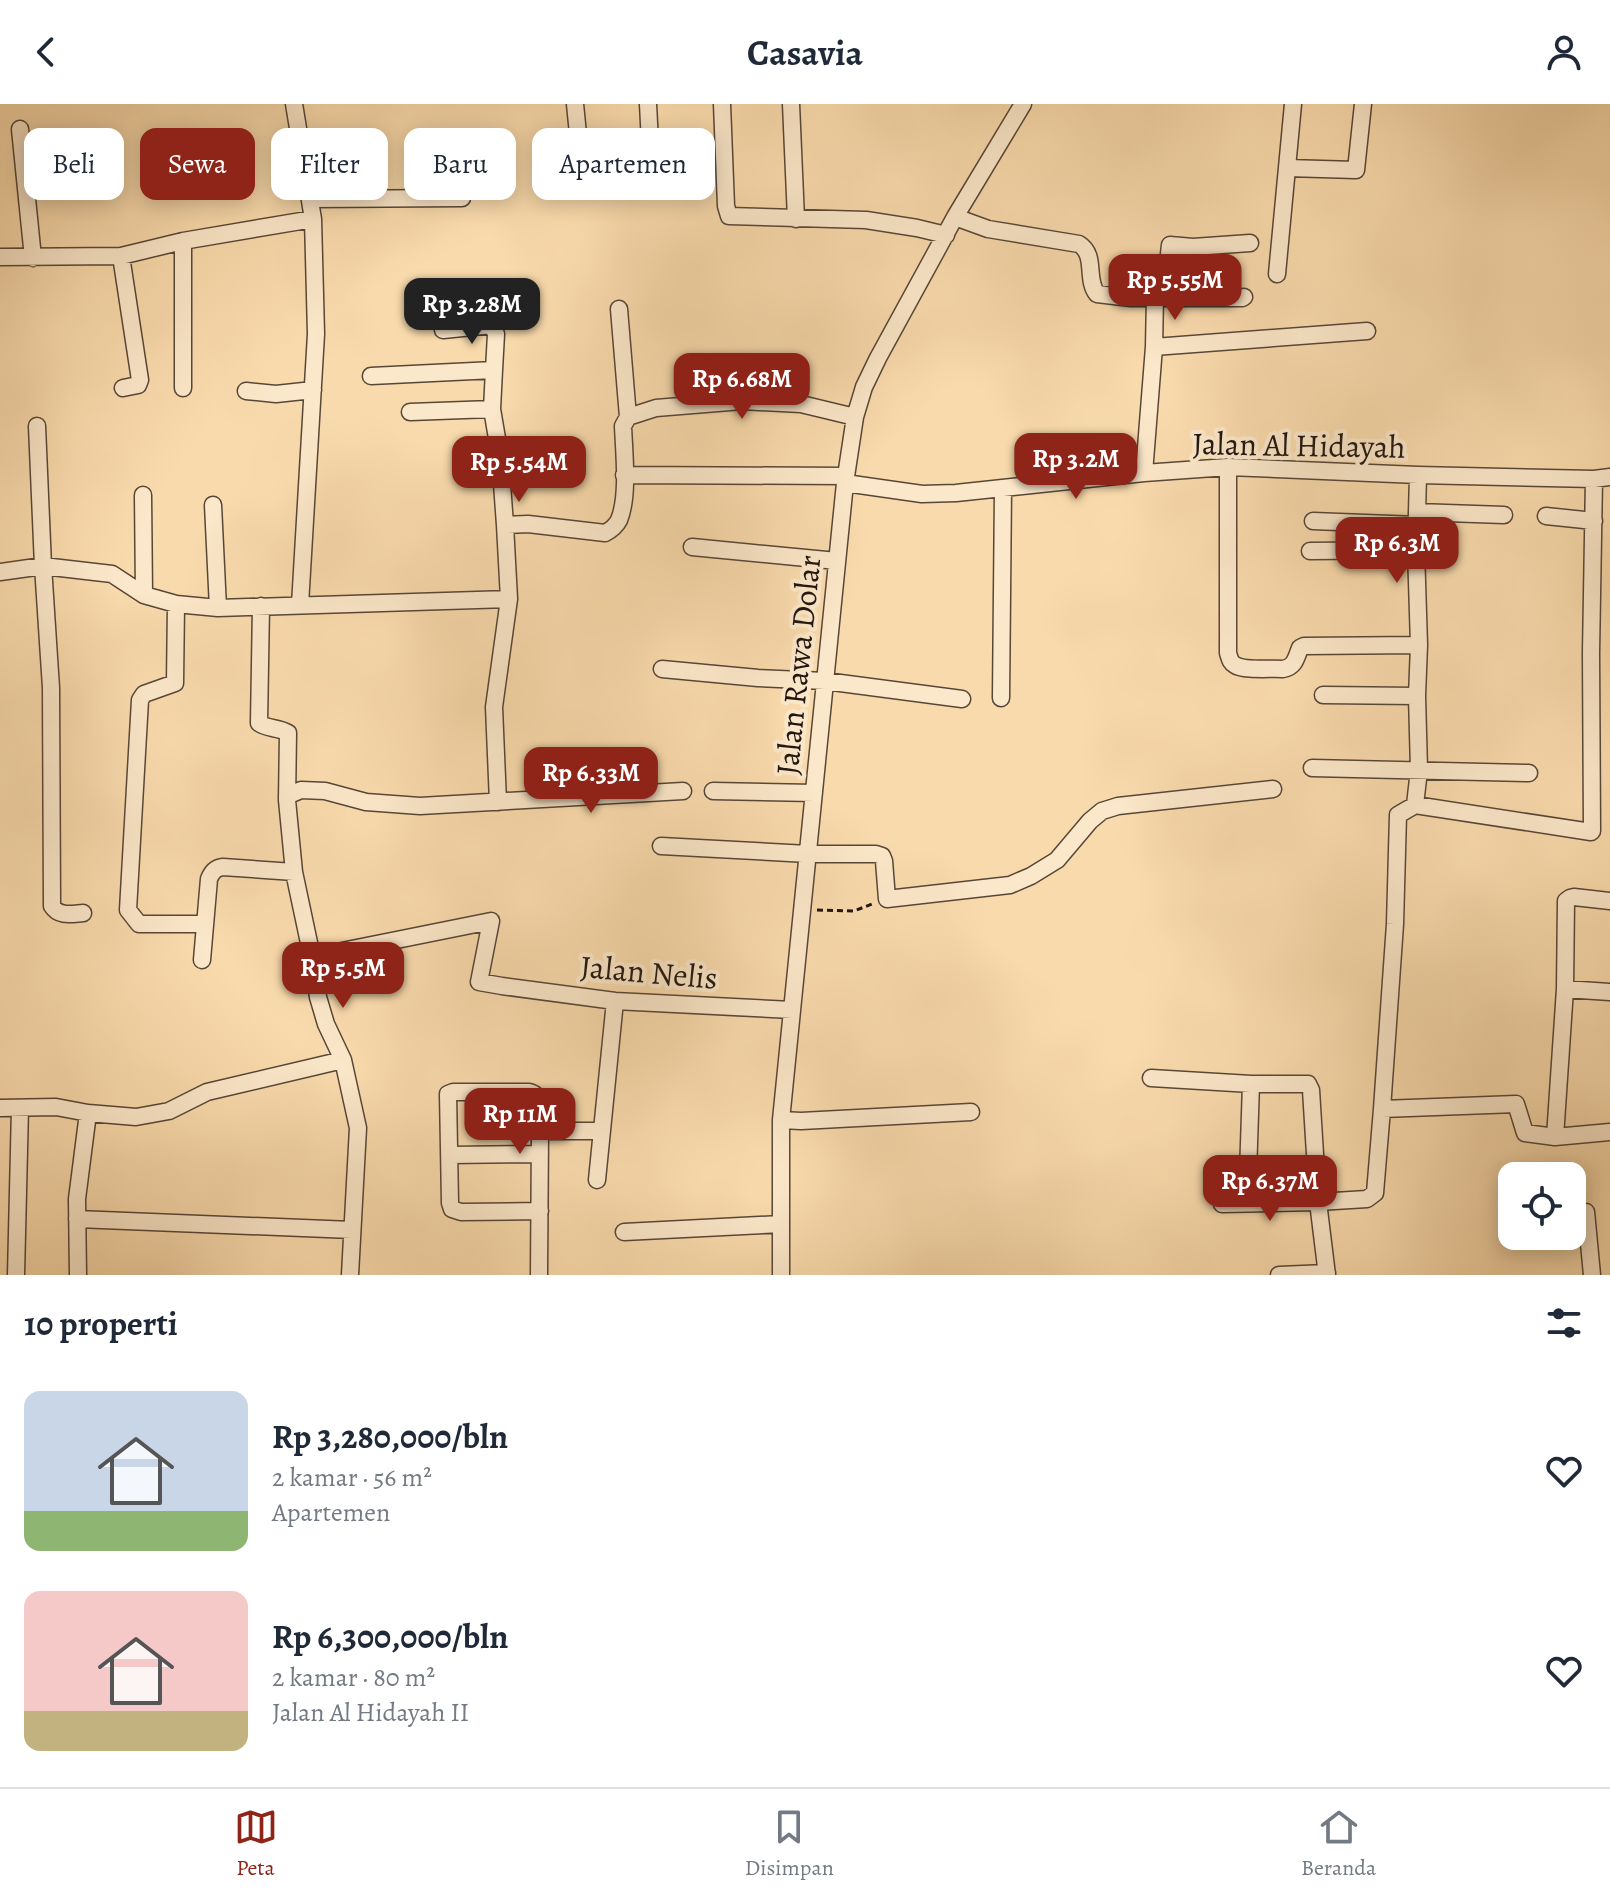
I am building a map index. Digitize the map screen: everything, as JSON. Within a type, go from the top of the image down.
[{"type":"street","points":[[294,104],[298,128]]},
{"type":"street","points":[[575,104],[577,128]]},
{"type":"street","points":[[648,104],[649,128]]},
{"type":"street","points":[[722,104],[729,216],[866,220],[946,235]]},
{"type":"street","points":[[791,104],[796,219]]},
{"type":"street","name":"Jalan Rawa Dolar","points":[[781,1275],[781,1120],[845,479],[855,417],[864,387],[878,358],[955,217],[1023,104]]},
{"type":"street","points":[[1277,274],[1293,104]]},
{"type":"street","points":[[1287,168],[1356,170],[1363,104]]},
{"type":"street","points":[[20,129],[33,258]]},
{"type":"street","points":[[300,605],[316,334],[311,200]]},
{"type":"street","points":[[955,217],[988,229],[1079,244],[1086,248],[1089,255],[1092,287],[1097,294],[1131,298],[1244,297]]},
{"type":"street","points":[[0,257],[121,256],[183,241],[313,219]]},
{"type":"street","points":[[183,241],[183,388]]},
{"type":"street","points":[[1144,473],[1154,347],[1170,245],[1193,247],[1250,243]]},
{"type":"street","points":[[121,256],[140,380],[138,385],[123,388]]},
{"type":"street","points":[[505,525],[528,524],[605,533],[618,521],[623,496],[623,426],[628,417],[619,309]]},
{"type":"street","points":[[443,330],[492,325],[496,334],[492,409],[500,456],[509,599],[494,707],[498,802]]},
{"type":"street","points":[[1154,347],[1367,331]]},
{"type":"street","points":[[371,376],[494,370]]},
{"type":"street","points":[[246,391],[276,394],[313,390]]},
{"type":"street","points":[[628,417],[656,408],[742,401],[801,404],[855,417]]},
{"type":"street","points":[[410,412],[492,409]]},
{"type":"street","points":[[37,426],[51,688],[52,906],[56,912],[63,914],[83,913]]},
{"type":"street","points":[[1228,467],[1228,653],[1231,662],[1243,668],[1288,668],[1295,663],[1300,648],[1309,645],[1419,645]]},
{"type":"street","name":"Jalan Al Hidayah","points":[[624,475],[845,479],[922,494],[1228,467],[1418,475],[1602,478]]},
{"type":"street","points":[[1415,805],[1419,770],[1418,475]]},
{"type":"street","points":[[1222,1204],[1367,1199],[1375,1193],[1395,924],[1398,815],[1415,805],[1592,831],[1594,521],[1602,478]]},
{"type":"street","points":[[1001,698],[1003,488]]},
{"type":"street","points":[[143,495],[144,595]]},
{"type":"street","points":[[213,505],[218,608]]},
{"type":"street","points":[[1313,521],[1504,515]]},
{"type":"street","points":[[1546,516],[1594,521]]},
{"type":"street","points":[[692,547],[837,561]]},
{"type":"street","points":[[1310,551],[1416,550]]},
{"type":"street","points":[[0,572],[43,566],[112,574],[144,595],[176,604],[218,608],[509,599]]},
{"type":"street","points":[[176,604],[175,683],[144,694],[140,700],[128,910],[139,924],[205,924]]},
{"type":"street","points":[[261,606],[259,723],[288,733],[287,796],[294,872],[318,997],[326,1024],[343,1060],[358,1128],[350,1275]]},
{"type":"street","points":[[662,669],[825,681],[962,699]]},
{"type":"street","points":[[1323,695],[1417,696]]},
{"type":"street","points":[[1312,768],[1529,773]]},
{"type":"street","points":[[661,846],[808,854],[876,854],[882,856],[887,899],[1010,885],[1057,860],[1090,821],[1102,811],[1118,806],[1273,789]]},
{"type":"street","points":[[287,796],[301,790],[325,791],[366,802],[420,806],[683,791]]},
{"type":"street","points":[[713,791],[814,793]]},
{"type":"street","points":[[202,960],[209,879],[215,870],[223,867],[294,872]]},
{"type":"street","points":[[1555,1137],[1565,989],[1566,901],[1570,898],[1610,901]]},
{"type":"street","name":"Jalan Nelis","points":[[312,957],[491,921],[479,982],[615,1001],[792,1010]]},
{"type":"street","points":[[1565,989],[1610,992]]},
{"type":"street","points":[[597,1180],[615,1001]]},
{"type":"street","points":[[0,1108],[56,1107],[136,1117],[169,1111],[207,1092],[343,1060]]},
{"type":"street","points":[[1151,1078],[1308,1084],[1327,1274],[1279,1275]]},
{"type":"street","points":[[1247,1203],[1251,1084]]},
{"type":"street","points":[[539,1275],[540,1211],[540,1131],[541,1102],[539,1097],[529,1092],[448,1094],[452,1209],[461,1212],[540,1211]]},
{"type":"street","points":[[1382,1109],[1516,1104],[1525,1133],[1555,1137],[1610,1132]]},
{"type":"street","points":[[16,1275],[20,1108]]},
{"type":"street","points":[[781,1120],[971,1112]]},
{"type":"street","points":[[78,1275],[77,1199],[88,1113]]},
{"type":"street","points":[[540,1131],[602,1131]]},
{"type":"street","points":[[450,1155],[540,1154]]},
{"type":"street","points":[[1586,1212],[1592,1275]]},
{"type":"street","points":[[77,1219],[352,1230]]},
{"type":"street","points":[[624,1232],[781,1224]]},
{"type":"path","points":[[814,910],[854,911],[887,899]]}]
